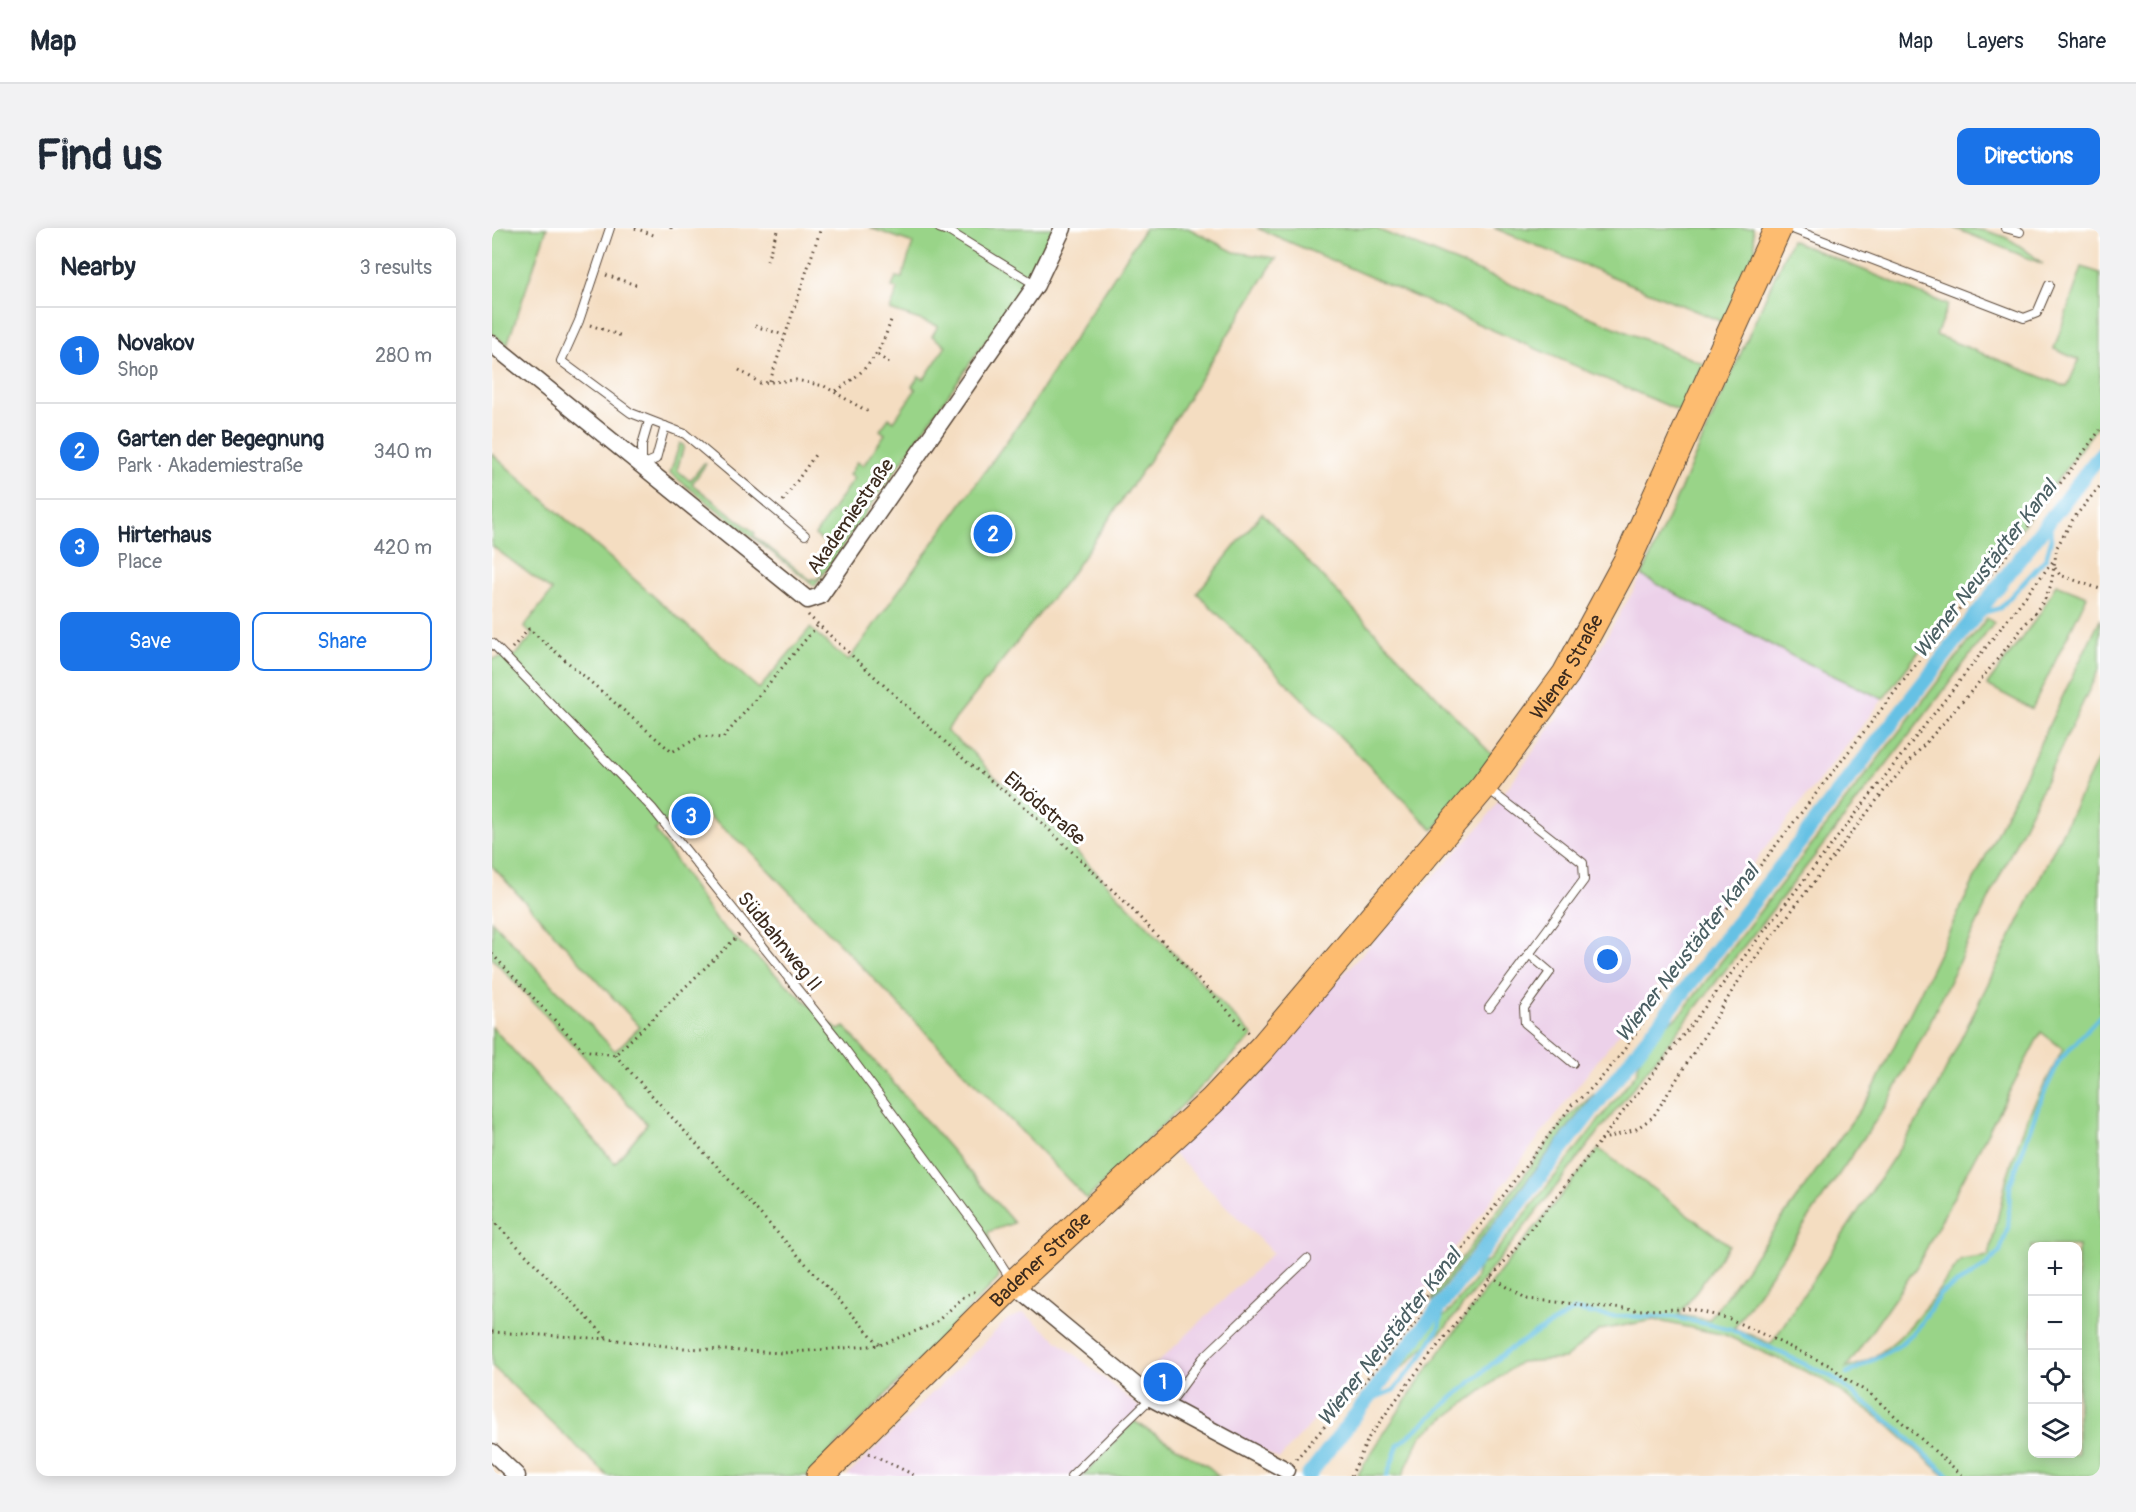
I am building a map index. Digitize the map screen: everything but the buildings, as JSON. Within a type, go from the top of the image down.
[{"type":"main road","name":"Wiener Straße","points":[[1263,1047],[1484,786],[1566,674],[1627,561],[1778,228]]},
{"type":"main road","name":"Badener Straße","points":[[820,1476],[1013,1284],[1212,1101],[1263,1047]]},
{"type":"street","name":"Akademiestraße","points":[[492,344],[808,600],[820,596],[1036,285],[1063,228]]},
{"type":"street","points":[[1013,1284],[1151,1398],[1286,1470]]},
{"type":"street","points":[[492,1452],[517,1476]]},
{"type":"lane","points":[[610,228],[579,321],[561,361],[631,413],[685,434],[709,451],[806,535]]},
{"type":"lane","points":[[939,228],[950,232],[1036,285]]},
{"type":"lane","points":[[1790,228],[2024,318],[2037,314],[2049,285]]},
{"type":"lane","points":[[2005,228],[2019,232]]},
{"type":"lane","points":[[649,421],[642,446],[642,465],[656,459],[665,426]]},
{"type":"lane","name":"Südbahnweg II","points":[[492,643],[652,808],[835,1036],[979,1230],[1013,1284]]},
{"type":"lane","points":[[1484,786],[1583,863],[1584,880],[1489,1008]]},
{"type":"lane","points":[[1529,954],[1550,972],[1524,1008],[1525,1023],[1573,1063]]},
{"type":"lane","points":[[1167,1408],[1203,1358],[1307,1259]]},
{"type":"lane","points":[[1071,1476],[1151,1398]]},
{"type":"path","points":[[635,228],[656,236]]},
{"type":"path","points":[[767,261],[778,228]]},
{"type":"path","points":[[770,381],[821,228]]},
{"type":"path","points":[[596,271],[639,286]]},
{"type":"path","points":[[836,391],[861,373],[878,355],[892,317]]},
{"type":"path","points":[[579,321],[622,336]]},
{"type":"path","points":[[755,326],[784,335]]},
{"type":"path","points":[[878,355],[889,363]]},
{"type":"path","points":[[739,370],[760,383],[796,380],[836,391],[870,413]]},
{"type":"path","points":[[1286,1470],[1419,1319],[1426,1297],[1572,1105],[1591,1090],[1638,1031],[1663,991],[1963,604],[2000,564],[2100,430]]},
{"type":"path","points":[[777,510],[817,452]]},
{"type":"path","points":[[1601,1140],[1636,1129],[1653,1117],[1743,974],[1887,787],[1975,687],[2044,601],[2055,568],[2057,547],[2073,519],[2100,486]]},
{"type":"path","points":[[1351,1476],[1369,1437],[1491,1277],[1601,1140],[2054,560]]},
{"type":"path","points":[[2055,568],[2060,575],[2100,589]]},
{"type":"path","name":"Einödstraße","points":[[808,600],[805,611],[817,626],[968,763],[1025,807],[1125,902],[1263,1047]]},
{"type":"path","points":[[504,656],[530,629],[672,752],[701,736],[723,738],[817,626]]},
{"type":"path","points":[[615,1055],[747,928]]},
{"type":"path","points":[[492,954],[583,1050],[615,1055],[880,1345]]},
{"type":"path","points":[[492,1220],[608,1339]]},
{"type":"path","points":[[1491,1277],[1527,1299],[1634,1310],[1691,1309],[1730,1319],[1833,1367],[1844,1378],[1869,1393],[1963,1476]]},
{"type":"path","points":[[492,1332],[608,1339],[683,1348],[783,1353],[880,1345],[934,1324],[964,1296],[985,1287],[1013,1284]]},
{"type":"path","points":[[853,1443],[897,1469],[916,1476]]},
{"type":"shaded area","points":[[1642,576],[1796,658],[1883,699],[1573,1092],[1371,1359],[1279,1459],[1162,1398],[1139,1380],[1273,1253],[1170,1150],[1280,1043],[1482,824],[1566,705]]},
{"type":"shaded area","points":[[1024,1313],[1143,1410],[1082,1476],[847,1476],[1008,1319]]},
{"type":"green space","points":[[492,228],[547,228],[507,345],[492,333]]},
{"type":"green space","points":[[870,228],[1054,228],[1033,273],[815,586],[670,473],[680,443],[684,446],[677,470],[690,481],[704,463],[706,464],[692,484],[811,580],[813,578],[816,580],[822,573],[819,570],[834,549],[815,535],[854,478],[849,475],[857,462],[863,466],[885,434],[880,430],[889,418],[894,421],[916,389],[912,386],[919,376],[924,379],[946,346],[932,336],[938,326],[890,310],[898,289],[892,287],[896,277],[902,278],[913,243]]},
{"type":"green space","points":[[1145,228],[1188,228],[1234,252],[1276,258],[1148,462],[1072,573],[946,731],[972,752],[994,776],[1026,799],[1253,1036],[1087,1199],[748,849],[691,802],[655,830],[716,921],[838,1030],[845,1027],[1014,1223],[988,1232],[999,1278],[807,1476],[608,1476],[492,1366],[492,1027],[615,1163],[647,1124],[492,958],[492,921],[615,1051],[640,1027],[492,866],[492,659],[516,655],[533,635],[524,627],[552,591],[492,546],[492,454],[759,689],[810,628],[848,661],[1024,417]]},
{"type":"green space","points":[[1257,228],[1374,228],[1704,364],[1682,412]]},
{"type":"green space","points":[[1494,228],[1753,228],[1756,254],[1725,323]]},
{"type":"green space","points":[[1954,228],[1981,230],[2003,236],[2022,247],[2043,264]]},
{"type":"green space","points":[[1791,240],[1948,305],[1936,335],[2067,387],[2079,360],[2054,349],[2082,267],[2100,273],[2100,423],[1998,559],[1963,594],[1883,699],[1796,658],[1642,576]]},
{"type":"green space","points":[[1262,513],[1496,759],[1433,830],[1197,593]]},
{"type":"green space","points":[[2056,584],[2087,596],[2032,709],[1987,685],[2041,612]]},
{"type":"green space","points":[[1987,618],[1994,623],[1939,697],[1447,1326],[1387,1382],[1431,1324],[1447,1314],[1475,1280],[1479,1266],[1489,1260],[1637,1072],[1642,1054],[1651,1039],[1663,1026],[1679,1016]]},
{"type":"green space","points":[[2100,619],[2100,667],[1928,1026],[1889,1101],[1734,1328],[1771,1344],[1930,1102],[2100,755],[2100,1476],[1945,1476],[1886,1423],[1820,1378],[1725,1335],[1654,1320],[1600,1330],[1564,1359],[1520,1362],[1421,1436],[1402,1476],[1357,1476],[1384,1433],[1472,1308],[1599,1149],[1729,1245],[1679,1315],[1709,1320],[1870,1096]],"holes":[[[2041,1032],[2063,1049],[2027,1118],[2007,1177],[1989,1256],[1961,1260],[1925,1308],[1897,1339],[1882,1352],[1865,1362],[1846,1368],[1917,1266]]]},
{"type":"green space","points":[[1594,1094],[1432,1302],[1433,1296],[1567,1118]]},
{"type":"green space","points":[[1134,1421],[1209,1467],[1219,1476],[1082,1476]]},
{"type":"waterway","name":"Wiener Neustädter Kanal","points":[[1308,1476],[2100,455]]},
{"type":"waterway","points":[[1976,615],[2000,608],[2046,558],[2051,540],[2050,520]]},
{"type":"waterway","points":[[1847,1374],[1898,1346],[1917,1329],[1940,1294],[1986,1266],[2000,1251],[2008,1227],[2010,1185],[2039,1104],[2059,1061],[2100,1016]]},
{"type":"waterway","points":[[1365,1402],[1394,1390],[1422,1356],[1439,1327],[1444,1300]]},
{"type":"waterway","points":[[1387,1476],[1398,1445],[1507,1351],[1574,1310],[1608,1316],[1674,1317],[1730,1329],[1832,1377],[1898,1429],[1949,1476]]},
{"type":"place","name":"Garten der Begegnung","points":[[993,534]]},
{"type":"place","name":"Hirterhaus","points":[[691,816]]},
{"type":"place","name":"Novakov","points":[[1163,1382]]}]
